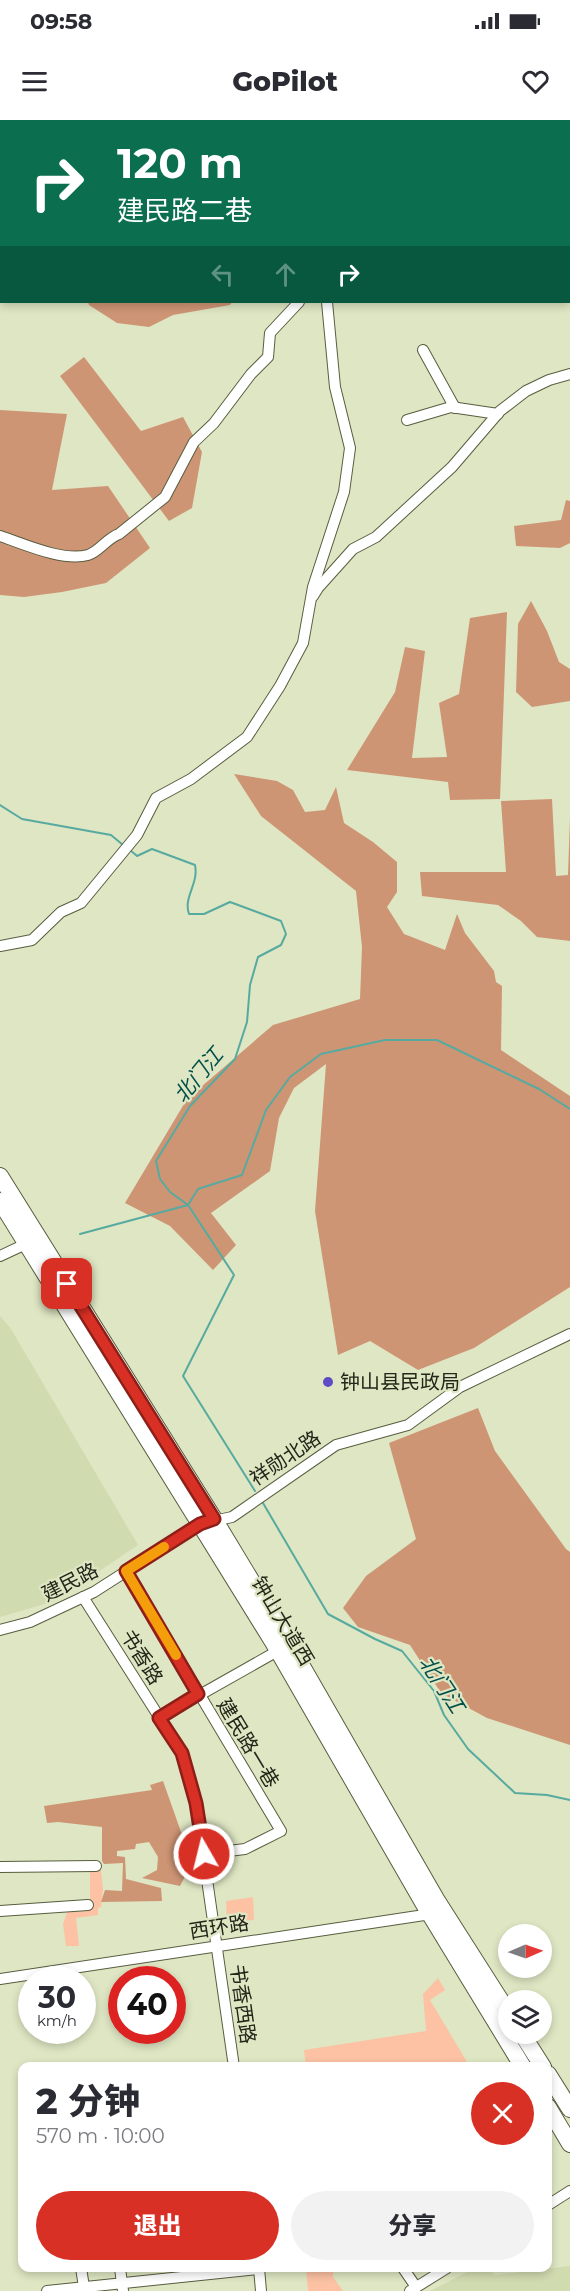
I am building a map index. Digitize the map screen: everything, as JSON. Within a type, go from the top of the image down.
[{"type":"highway","name":"钟山大道西","points":[[0,1176],[32,1241],[284,1648],[436,1910],[520,2062]]},
{"type":"highway","name":"钟山大道西","points":[[0,1201],[32,1241]]},
{"type":"highway","name":"钟山大道西","points":[[436,1910],[498,1998]]},
{"type":"highway","points":[[528,2044],[540,2062]]},
{"type":"highway","points":[[552,2080],[570,2109]]},
{"type":"highway","points":[[552,2114],[570,2144]]},
{"type":"street","points":[[0,536],[70,557],[90,555],[112,536],[119,534],[165,497],[194,442],[214,423],[251,374],[268,357],[270,333],[298,303]]},
{"type":"street","points":[[0,946],[32,940],[61,912],[81,903],[132,841],[156,798],[191,780],[248,737],[280,686],[303,643],[310,602],[329,535],[345,492],[350,448],[335,387],[327,303]]},
{"type":"street","points":[[423,350],[455,408]]},
{"type":"street","points":[[310,602],[318,588],[353,549],[376,537],[421,496],[452,467],[498,414],[526,392],[549,380],[570,374]]},
{"type":"street","points":[[406,420],[455,408],[498,414]]},
{"type":"street","points":[[0,1256],[32,1241]]},
{"type":"street","name":"祥勋北路","points":[[207,1522],[232,1516],[336,1445],[408,1425],[460,1387],[570,1334]]},
{"type":"street","name":"建民路","points":[[0,1630],[30,1622],[83,1597],[207,1522]]},
{"type":"street","name":"建民路一巷","points":[[126,1571],[280,1831],[245,1849],[204,1854]]},
{"type":"street","name":"书香路","points":[[83,1597],[182,1753],[196,1803],[216,1946]]},
{"type":"street","points":[[159,1718],[198,1694],[284,1648]]},
{"type":"street","points":[[0,1867],[96,1866]]},
{"type":"street","points":[[0,1911],[88,1905]]},
{"type":"street","name":"西环路","points":[[0,1979],[436,1910]]},
{"type":"street","name":"书香西路","points":[[216,1946],[233,2062]]},
{"type":"street","points":[[552,2202],[570,2191]]},
{"type":"street","points":[[82,2272],[84,2287]]},
{"type":"street","points":[[120,2272],[122,2288]]},
{"type":"street","points":[[47,2291],[84,2287],[122,2288],[187,2272]]},
{"type":"street","points":[[259,2272],[261,2291]]},
{"type":"street","points":[[405,2272],[413,2289],[441,2272]]},
{"type":"shaded area","points":[[88,303],[231,303],[173,315],[149,327],[117,323]]},
{"type":"shaded area","points":[[84,357],[141,431],[183,417],[202,452],[192,508],[169,521],[60,376]]},
{"type":"shaded area","points":[[0,410],[67,414],[52,490],[108,486],[150,548],[106,583],[24,597],[0,595]]},
{"type":"shaded area","points":[[566,500],[570,501],[570,543],[560,548],[516,546],[514,526],[561,520]]},
{"type":"shaded area","points":[[531,601],[547,631],[559,662],[570,669],[570,701],[532,707],[516,692],[518,624]]},
{"type":"shaded area","points":[[507,612],[500,799],[450,800],[448,782],[347,770],[395,692],[405,647],[425,651],[412,758],[447,757],[439,703],[459,694],[470,618]]},
{"type":"shaded area","points":[[234,774],[277,781],[293,790],[305,812],[325,810],[336,787],[344,823],[373,842],[397,862],[397,892],[387,907],[404,934],[445,950],[457,914],[465,933],[494,971],[496,982],[502,986],[501,1050],[570,1096],[570,1287],[474,1348],[418,1370],[370,1341],[338,1355],[315,1211],[326,1064],[294,1088],[279,1118],[270,1171],[211,1213],[236,1245],[213,1270],[170,1226],[125,1203],[187,1099],[273,1025],[360,999],[362,947],[356,891],[261,816]]},
{"type":"shaded area","points":[[552,799],[556,876],[568,875],[570,818],[570,941],[537,937],[521,921],[498,905],[422,896],[420,872],[506,872],[501,801]]},
{"type":"shaded area","points":[[0,1316],[11,1329],[138,1545],[55,1601],[0,1617]]},
{"type":"shaded area","points":[[478,1408],[495,1451],[570,1552],[570,1745],[487,1718],[441,1693],[410,1645],[358,1627],[343,1608],[366,1576],[416,1539],[389,1443]]},
{"type":"shaded area","points":[[163,1781],[192,1863],[180,1886],[142,1878],[157,1870],[158,1857],[149,1842],[136,1844],[135,1849],[117,1851],[117,1856],[125,1857],[126,1879],[161,1888],[162,1901],[101,1902],[105,1890],[122,1891],[123,1863],[104,1864],[102,1861],[102,1827],[47,1823],[44,1806],[152,1790],[150,1785]]},
{"type":"shaded area","points":[[90,1870],[101,1870],[103,1890],[101,1907],[98,1908],[98,1915],[76,1918],[79,1946],[66,1946],[63,1924],[67,1912],[90,1910]]},
{"type":"shaded area","points":[[253,1897],[254,1920],[227,1922],[226,1901]]},
{"type":"shaded area","points":[[438,1978],[445,1990],[430,2000],[467,2062],[305,2062],[304,2050],[426,2031],[423,1994]]},
{"type":"shaded area","points":[[570,2266],[570,2291],[430,2291],[467,2272],[492,2272],[495,2275],[552,2272],[552,2268]]},
{"type":"shaded area","points":[[306,2272],[334,2272],[333,2277],[343,2291],[308,2291]]},
{"type":"waterway","name":"北门江","points":[[0,805],[22,819],[111,835],[123,845]]},
{"type":"waterway","name":"北门江","points":[[130,850],[137,856],[152,849],[195,865],[195,878],[188,902],[189,914],[204,914],[230,902],[281,921],[286,934],[281,945],[258,957],[250,985],[247,1022],[235,1059],[190,1106],[156,1161],[160,1179],[170,1192],[188,1205],[234,1275],[183,1376],[255,1491]]},
{"type":"waterway","points":[[80,1234],[188,1205],[198,1189],[242,1175],[266,1110],[290,1077],[321,1054],[385,1040],[437,1040],[539,1089],[570,1109]]},
{"type":"waterway","name":"北门江","points":[[263,1503],[328,1614],[402,1651],[434,1691],[444,1715],[468,1749],[515,1793],[547,1795],[570,1800]]},
{"type":"slow traffic","points":[[164,1547],[126,1571],[176,1655]]},
{"type":"place","name":"钟山县民政局","points":[[328,1382]]},
{"type":"route","points":[[67,1284],[214,1519],[200,1524],[126,1571],[198,1694],[159,1718],[182,1753],[196,1803],[204,1854]]}]
